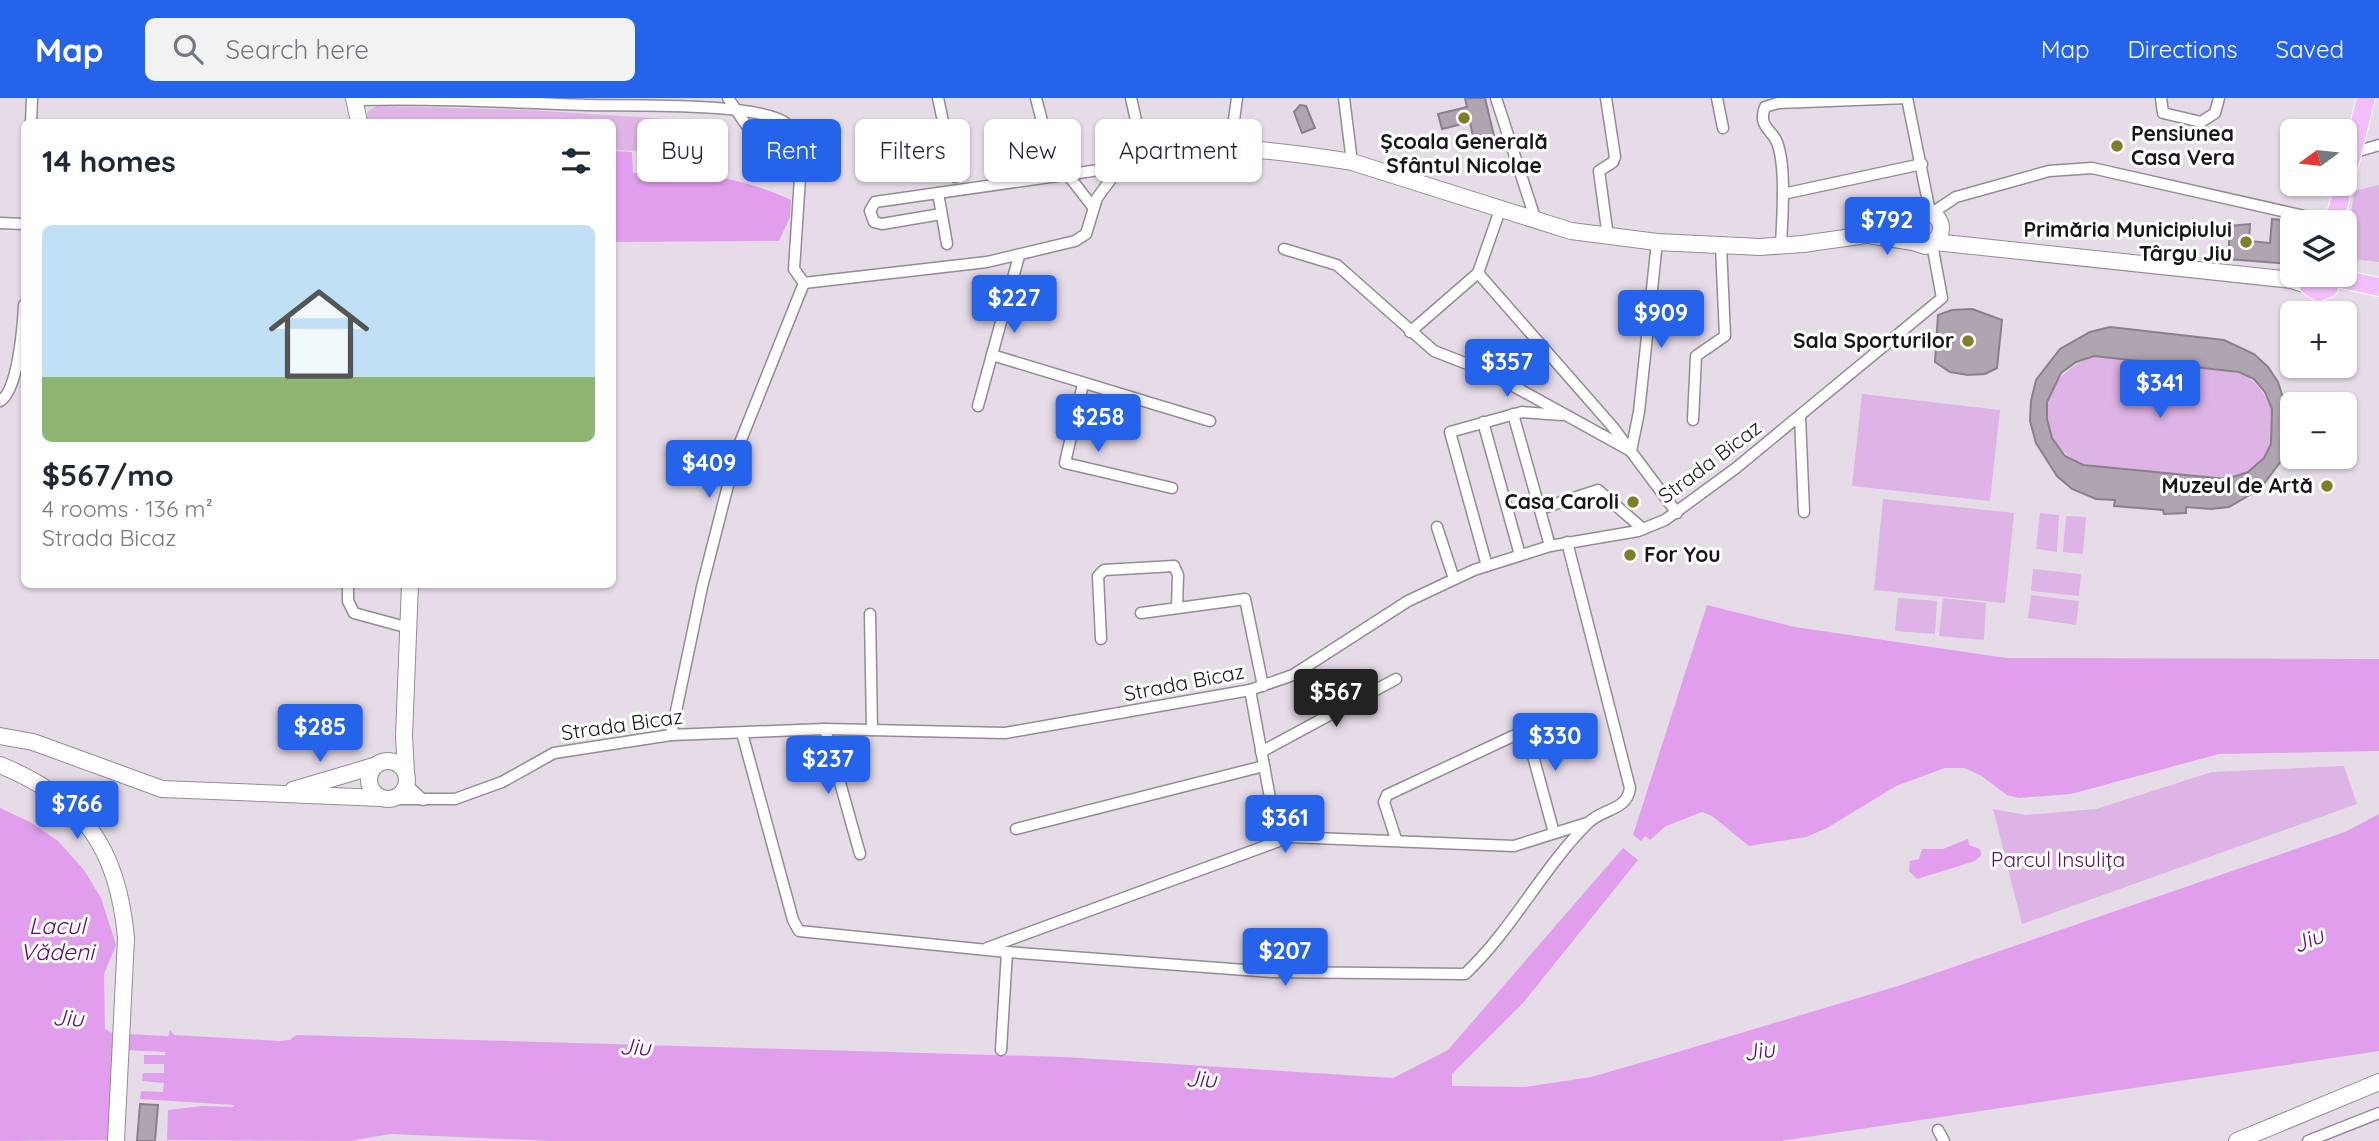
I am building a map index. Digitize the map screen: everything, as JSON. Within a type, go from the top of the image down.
[{"type":"main road","points":[[2357,133],[2366,98]]},
{"type":"street","points":[[31,119],[32,98]]},
{"type":"street","points":[[358,119],[355,99],[449,98],[706,107],[779,119]]},
{"type":"street","points":[[728,98],[742,119]]},
{"type":"street","points":[[938,98],[943,119]]},
{"type":"street","points":[[1036,98],[1041,119]]},
{"type":"street","points":[[1130,98],[1135,119]]},
{"type":"street","points":[[1235,119],[1239,98]]},
{"type":"street","points":[[1344,98],[1352,162]]},
{"type":"street","points":[[1496,98],[1536,221]]},
{"type":"street","points":[[1606,98],[1615,157],[1613,162],[1599,170],[1608,237]]},
{"type":"street","points":[[1717,98],[1723,128]]},
{"type":"street","points":[[1781,246],[1783,194],[1776,141],[1766,131],[1763,113],[1765,107],[1778,103],[1907,98],[1931,212],[1940,220],[1929,241]]},
{"type":"street","points":[[2161,98],[2163,113],[2201,121],[2215,113],[2219,98]]},
{"type":"street","points":[[2357,152],[2379,145]]},
{"type":"street","points":[[1262,152],[1352,162],[1536,221],[1608,237],[1721,246],[1781,246],[1866,235],[2280,276]]},
{"type":"street","points":[[1783,194],[1922,164]]},
{"type":"street","points":[[1866,235],[1910,218],[1919,211],[1931,212],[1956,197],[2049,171],[2092,168],[2280,210]]},
{"type":"street","points":[[800,182],[794,269],[804,283]]},
{"type":"street","points":[[942,214],[882,224],[874,222],[870,216],[871,205],[876,202],[1010,182]]},
{"type":"street","points":[[1075,182],[1093,207]]},
{"type":"street","points":[[804,283],[1019,256],[1083,237],[1093,207],[1108,182]]},
{"type":"street","points":[[938,193],[947,244]]},
{"type":"street","points":[[1410,332],[1478,273],[1500,210]]},
{"type":"street","points":[[1910,218],[1906,230],[1929,241]]},
{"type":"street","points":[[0,223],[21,224]]},
{"type":"street","name":"Strada Bicaz","points":[[386,798],[455,799],[476,793],[554,753],[571,748],[671,735],[825,729],[1023,732],[1250,691],[1293,674],[1408,601],[1454,579],[1520,555],[1567,542],[1643,529],[1677,513],[1800,416],[1942,298],[1929,241]]},
{"type":"street","points":[[1631,451],[1639,412],[1657,242]]},
{"type":"street","points":[[1693,421],[1696,356],[1725,336],[1721,246]]},
{"type":"street","points":[[1284,249],[1337,265],[1434,351],[1488,372],[1631,451]]},
{"type":"street","points":[[978,406],[1019,256]]},
{"type":"street","points":[[1478,273],[1631,451],[1677,513]]},
{"type":"street","points":[[671,735],[702,587],[737,450],[804,283]]},
{"type":"street","points":[[0,401],[11,388],[21,338]]},
{"type":"street","points":[[992,355],[1210,421]]},
{"type":"street","points":[[1083,384],[1065,463],[1172,488]]},
{"type":"street","points":[[1487,566],[1450,432],[1513,414],[1541,411],[1572,417]]},
{"type":"street","points":[[1513,414],[1550,547]]},
{"type":"street","points":[[1800,416],[1804,512]]},
{"type":"street","points":[[1483,422],[1520,555]]},
{"type":"street","points":[[1540,509],[1598,490],[1643,529]]},
{"type":"street","points":[[1437,527],[1454,579]]},
{"type":"street","points":[[984,950],[1297,835],[1514,846],[1589,822],[1625,803],[1630,788],[1567,542]]},
{"type":"street","points":[[1101,639],[1098,576],[1104,570],[1174,566],[1178,575],[1177,607]]},
{"type":"street","points":[[348,588],[348,601],[354,613],[409,628]]},
{"type":"street","points":[[0,737],[33,742],[162,789],[386,798],[401,793],[406,779],[404,736],[410,588]]},
{"type":"street","points":[[1141,612],[1245,599],[1263,686]]},
{"type":"street","points":[[870,614],[872,730]]},
{"type":"street","points":[[1261,752],[1396,679]]},
{"type":"street","points":[[1250,691],[1278,841]]},
{"type":"street","points":[[825,729],[860,855]]},
{"type":"street","points":[[1396,839],[1384,802],[1387,795],[1526,730],[1554,833]]},
{"type":"street","points":[[742,733],[795,927],[807,933],[1007,952],[1272,972],[1456,976],[1465,974],[1476,964],[1589,822]]},
{"type":"street","points":[[386,798],[370,787],[369,776],[404,736]]},
{"type":"street","points":[[275,794],[394,762],[423,800]]},
{"type":"street","points":[[0,765],[64,802],[93,831],[104,848],[120,892],[125,948],[116,1141]]},
{"type":"street","points":[[1016,830],[1264,766]]},
{"type":"street","points":[[1001,1050],[1007,952]]},
{"type":"street","points":[[2237,1141],[2379,1082]]},
{"type":"street","points":[[2308,1141],[2379,1113]]},
{"type":"street","points":[[1938,1130],[1944,1141]]},
{"type":"green space","points":[[377,106],[528,110],[668,119],[637,119],[637,151],[616,150],[616,119],[366,119],[368,111]]},
{"type":"green space","points":[[2379,185],[2379,262],[2357,259],[2357,210],[2351,210],[2357,190]]},
{"type":"green space","points":[[2094,356],[2239,372],[2252,381],[2270,405],[2274,434],[2270,448],[2261,461],[2248,472],[2227,479],[2083,465],[2065,453],[2053,439],[2047,423],[2047,407],[2051,392],[2061,377],[2075,365]]},
{"type":"green space","points":[[1862,394],[2000,410],[1990,501],[1852,486]]},
{"type":"green space","points":[[1883,499],[2014,513],[2005,603],[1874,590]]},
{"type":"green space","points":[[2040,513],[2059,515],[2057,552],[2036,549]]},
{"type":"green space","points":[[2066,516],[2086,517],[2083,554],[2063,552]]},
{"type":"green space","points":[[2033,569],[2081,574],[2079,596],[2031,591]]},
{"type":"green space","points":[[2031,595],[2079,601],[2076,625],[2028,618]]},
{"type":"green space","points":[[1898,598],[1937,601],[1935,634],[1895,631]]},
{"type":"green space","points":[[1943,598],[1986,603],[1984,640],[1939,636]]},
{"type":"green space","name":"Parcul Insulița","points":[[2344,766],[2357,804],[2022,924],[1993,809],[2026,815],[2096,809],[2212,772]]},
{"type":"water","points":[[616,151],[632,152],[633,173],[637,173],[637,182],[728,182],[728,179],[749,184],[791,200],[790,217],[779,241],[616,242]]},
{"type":"water","points":[[1707,605],[1795,627],[2006,658],[2379,659],[2379,751],[2219,754],[2071,794],[2019,798],[2007,795],[1980,775],[1964,768],[1945,768],[1896,786],[1827,828],[1806,837],[1749,846],[1712,816],[1702,812],[1666,826],[1650,840],[1645,836],[1641,841],[1633,835]]},
{"type":"water","name":"Lacul Vădeni","points":[[0,808],[30,822],[58,841],[84,870],[101,898],[116,945],[104,974],[105,1029],[114,1034],[108,1140],[0,1141]]},
{"type":"water","points":[[2379,814],[2379,1051],[1781,1141],[552,1141],[390,1134],[351,1141],[167,1140],[168,1110],[234,1105],[140,1099],[141,1091],[163,1092],[164,1083],[142,1081],[143,1073],[164,1073],[164,1064],[144,1064],[144,1055],[165,1055],[166,1048],[144,1047],[144,1037],[168,1038],[170,1030],[174,1035],[279,1041],[290,1040],[296,1035],[1065,1057],[1393,1078],[1448,1050],[1623,848],[1638,860],[1523,1003],[1452,1074],[1452,1086],[1525,1087],[1591,1077],[1898,986],[2345,832]]},
{"type":"water","points":[[1968,839],[1969,845],[1980,849],[1981,855],[1975,861],[1917,879],[1909,871],[1910,861],[1919,859],[1922,849],[1943,849]]},
{"type":"building","name":"Școala Generală Sfântul Nicolae","points":[[1465,98],[1485,98],[1494,136],[1474,141],[1470,122],[1442,129],[1438,114],[1467,107]]},
{"type":"building","points":[[1300,105],[1306,106],[1315,128],[1302,133],[1294,112]]},
{"type":"building","name":"Primăria Municipiului Târgu Jiu","points":[[2272,219],[2280,220],[2280,263],[2228,259],[2230,226],[2250,224],[2249,241],[2270,243]]},
{"type":"building","name":"Sala Sporturilor","points":[[1972,309],[2002,320],[1997,368],[1985,374],[1950,372],[1935,362],[1938,315],[1952,310]]},
{"type":"building","points":[[2110,327],[2224,340],[2254,354],[2268,367],[2281,392],[2280,462],[2260,489],[2229,507],[2186,507],[2186,513],[2164,514],[2163,510],[2114,506],[2115,500],[2096,499],[2072,489],[2057,476],[2036,443],[2030,421],[2036,380],[2060,349],[2090,332]],"holes":[[[2094,356],[2239,372],[2254,379],[2265,392],[2272,409],[2271,444],[2264,458],[2248,472],[2227,479],[2083,465],[2065,456],[2052,438],[2047,419],[2047,402],[2061,373],[2076,362]]]},
{"type":"building","points":[[140,1104],[158,1105],[155,1141],[137,1141]]},
{"type":"waterway","name":"Jiu","points":[[107,1041],[165,1044]]},
{"type":"place","name":"Școala Generală Sfântul Nicolae","points":[[1464,118]]},
{"type":"place","name":"Pensiunea Casa Vera","points":[[2117,146]]},
{"type":"place","name":"Primăria Municipiului Târgu Jiu","points":[[2246,242]]},
{"type":"place","name":"Sala Sporturilor","points":[[1968,341]]},
{"type":"place","name":"Muzeul de Artă","points":[[2327,486]]},
{"type":"place","name":"Casa Caroli","points":[[1633,502]]},
{"type":"place","name":"For You","points":[[1630,555]]}]
